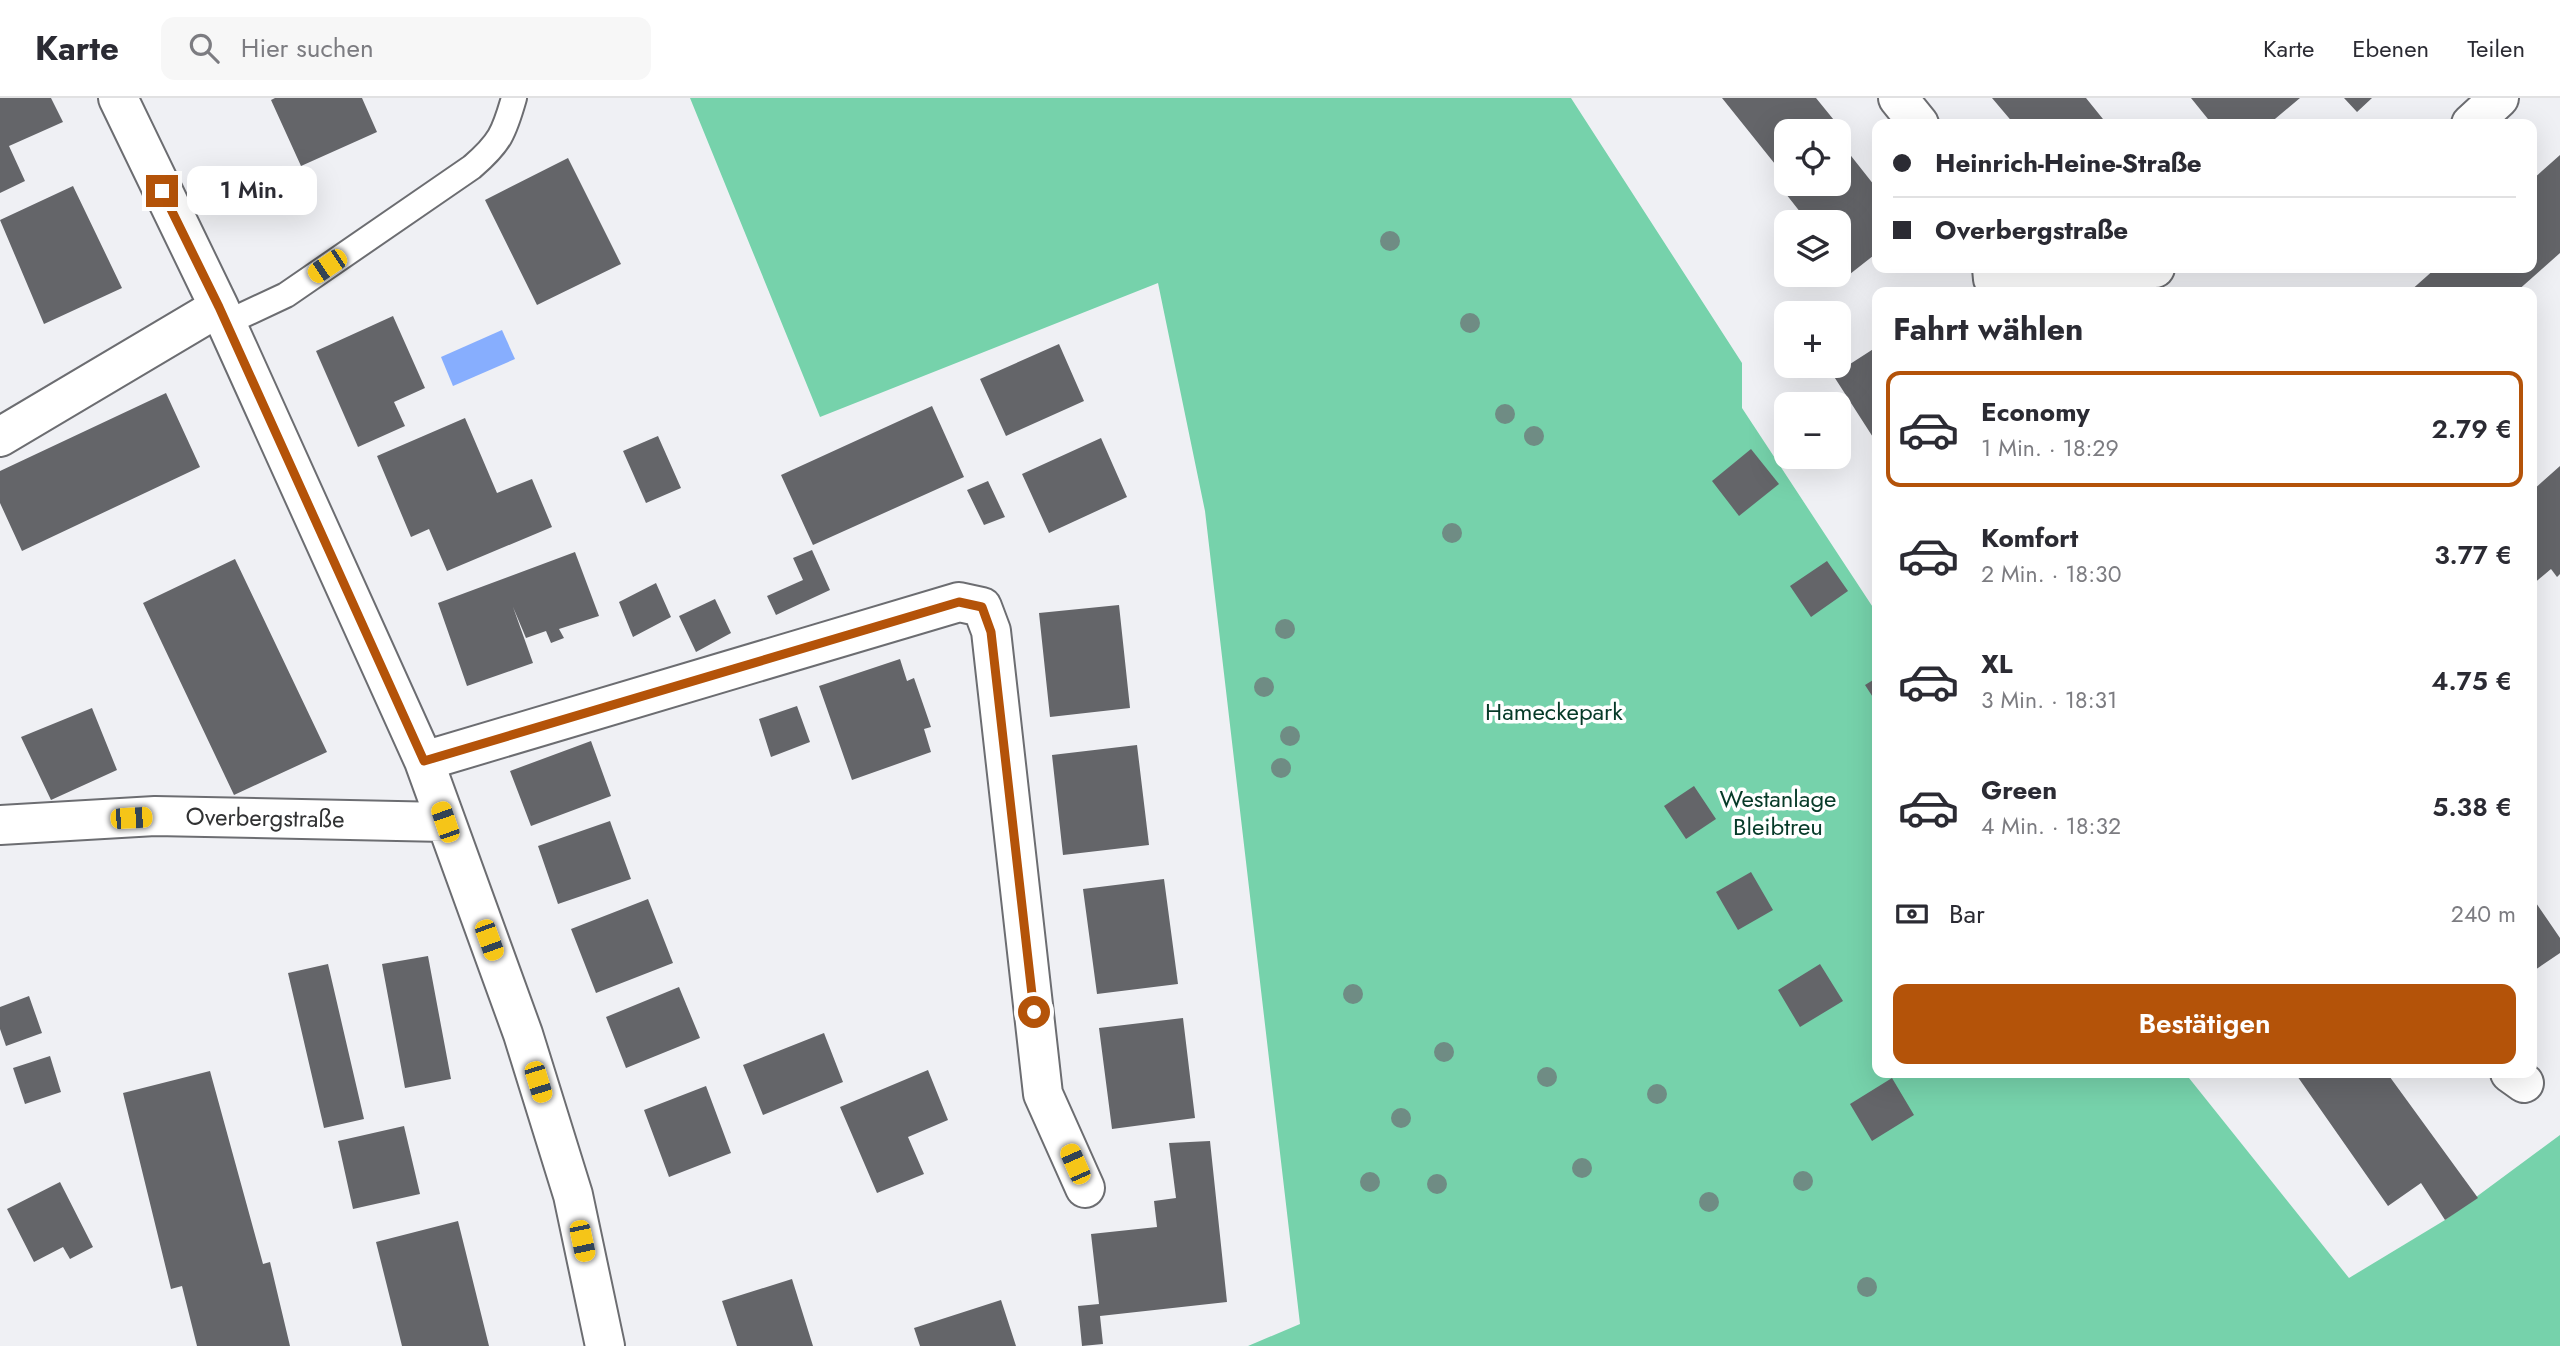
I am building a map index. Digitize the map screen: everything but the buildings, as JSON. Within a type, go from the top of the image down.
[{"type":"street","points":[[118,98],[222,315],[424,761],[523,1034],[550,1120],[573,1195],[605,1346]]},
{"type":"street","points":[[1898,98],[1915,119]]},
{"type":"street","points":[[2476,119],[2499,98]]},
{"type":"street","points":[[1994,280],[2052,273]]},
{"type":"street","points":[[0,438],[222,315]]},
{"type":"street","points":[[424,761],[959,602],[982,607],[991,632],[1043,1094],[1085,1188]]},
{"type":"street","name":"Overbergstraße","points":[[0,825],[155,816],[445,822]]},
{"type":"lane","points":[[222,315],[286,295],[472,167],[491,151],[500,139],[514,98]]},
{"type":"green space","name":"Hameckepark","points":[[690,98],[1571,98],[1742,363],[1742,408],[1774,457],[1774,469],[1782,469],[1872,606],[1872,1078],[2189,1078],[2349,1278],[2445,1220],[2560,1135],[2560,1346],[1248,1346],[1300,1324],[1205,511],[1158,283],[820,417]]},
{"type":"water","points":[[502,330],[515,359],[453,386],[441,357]]},
{"type":"route","points":[[162,191],[219,307],[424,761],[959,602],[982,607],[991,632],[1034,1012]]},
{"type":"park label","name":"Westanlage Bleibtreu","points":[[1778,813]]}]
